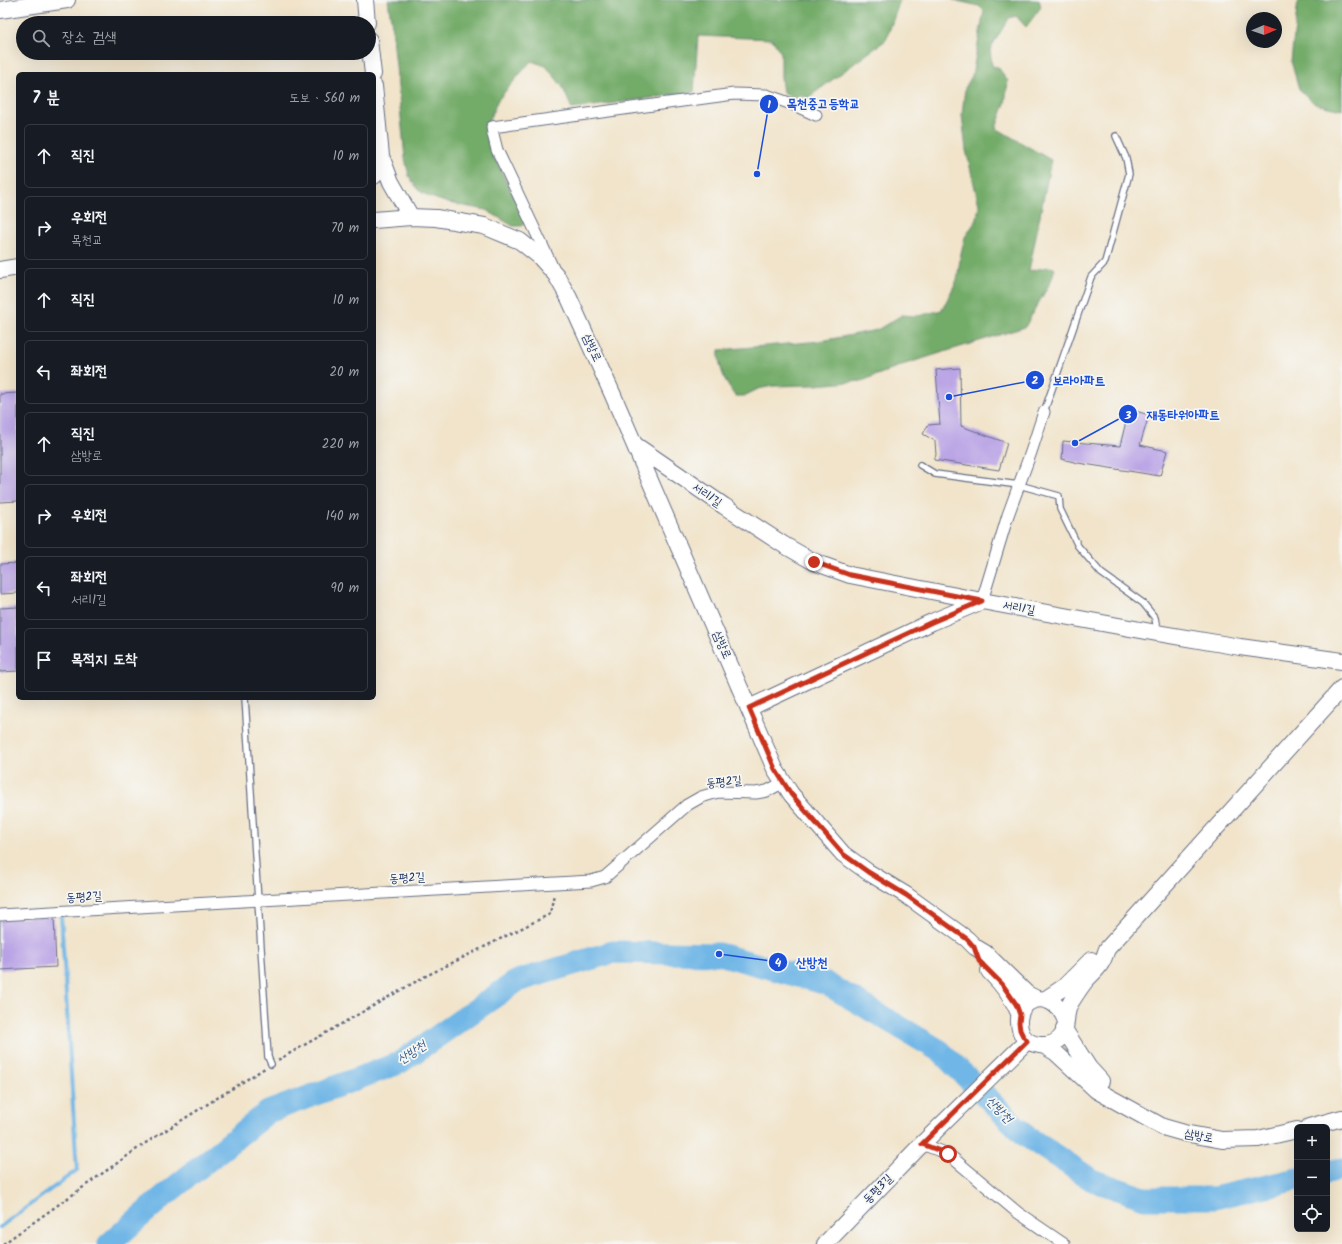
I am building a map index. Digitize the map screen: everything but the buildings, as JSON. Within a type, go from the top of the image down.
[{"type":"street","points":[[0,10],[67,0]]},
{"type":"street","points":[[365,0],[366,16]]},
{"type":"street","points":[[371,60],[373,72]]},
{"type":"street","name":"삼방로","points":[[816,115],[792,104],[766,95],[734,94],[492,127],[492,134],[497,150],[556,275],[569,298],[635,445],[775,769],[791,794],[843,854],[868,872],[912,899],[967,939],[974,947],[985,953],[1027,994],[1042,999]]},
{"type":"street","points":[[376,106],[381,156],[390,182],[411,216]]},
{"type":"street","points":[[376,170],[381,156]]},
{"type":"street","name":"삼방로","points":[[376,220],[411,216],[436,218],[484,226],[520,242],[539,256],[556,275]]},
{"type":"street","points":[[0,270],[16,267]]},
{"type":"street","points":[[749,708],[932,622],[982,601],[1008,515],[1044,412]]},
{"type":"street","name":"서리1길","points":[[635,445],[724,506],[814,562],[850,575],[1157,633],[1240,647],[1342,661]]},
{"type":"street","points":[[1107,949],[1095,955],[1069,982],[1042,999],[1028,1003],[1023,1008],[1019,1023],[1020,1030],[1027,1041],[1035,1045],[1043,1045],[1058,1040],[1063,1034],[1066,1011],[1085,981],[1101,963],[1107,949],[1342,688]]},
{"type":"street","name":"동평2길","points":[[0,915],[591,881],[605,877],[687,804],[718,792],[767,791],[784,782]]},
{"type":"street","name":"삼방로","points":[[974,947],[979,961],[1002,984],[1016,1004],[1020,1015]]},
{"type":"street","points":[[1042,999],[1057,1005],[1062,1011],[1065,1024]]},
{"type":"street","name":"삼방로","points":[[1065,1024],[1089,1068],[1103,1083],[1110,1096]]},
{"type":"street","name":"동평3길","points":[[825,1244],[927,1139],[1027,1041]]},
{"type":"street","name":"삼방로","points":[[1043,1045],[1055,1052],[1096,1090],[1110,1096],[1163,1127],[1201,1137],[1222,1140],[1258,1139],[1294,1131]]},
{"type":"street","points":[[1320,1124],[1342,1118]]},
{"type":"street","points":[[927,1139],[948,1154],[1017,1212],[1064,1244]]},
{"type":"lane","points":[[1044,412],[1091,276],[1105,262],[1129,174],[1126,158],[1116,136]]},
{"type":"lane","points":[[920,465],[935,474],[1019,485],[1059,496],[1060,509],[1078,546],[1101,573],[1143,603],[1154,618],[1157,633]]},
{"type":"lane","points":[[245,700],[268,1057],[271,1064]]},
{"type":"path","points":[[3,1244],[144,1144],[271,1064],[422,978],[550,914],[557,882]]},
{"type":"green space","points":[[388,0],[900,0],[886,40],[809,97],[789,96],[783,93],[781,53],[772,39],[698,36],[694,92],[572,109],[562,86],[546,66],[531,61],[498,100],[486,127],[489,146],[526,222],[522,226],[513,226],[486,210],[448,203],[428,196],[418,190],[409,176],[405,158]]},
{"type":"green space","points":[[953,0],[1039,0],[1041,7],[1026,27],[1016,16],[1009,18],[990,49],[992,66],[998,67],[1008,81],[1005,103],[996,128],[1051,160],[1029,271],[1048,267],[1055,268],[1051,281],[1025,327],[905,364],[862,381],[815,385],[773,386],[758,389],[744,396],[735,396],[723,374],[719,350],[821,341],[877,330],[902,315],[918,316],[942,310],[957,280],[965,237],[977,219],[979,205],[966,150],[962,115],[965,88],[972,76],[984,11],[979,6]]},
{"type":"green space","points":[[1298,0],[1342,0],[1342,110],[1315,104],[1299,89],[1291,61]]},
{"type":"waterway","points":[[0,1227],[77,1170],[61,916]]},
{"type":"waterway","name":"산방천","points":[[109,1244],[164,1196],[268,1112],[399,1063],[517,981],[613,952],[719,954],[827,984],[940,1051],[1026,1136],[1092,1180],[1144,1198],[1214,1198],[1294,1180]]},
{"type":"waterway","name":"산방천","points":[[1330,1171],[1342,1169]]},
{"type":"place","name":"목천중고등학교","points":[[757,174]]},
{"type":"place","name":"보라아파트","points":[[949,397]]},
{"type":"place","name":"재동타워아파트","points":[[1075,443]]},
{"type":"place","name":"산방천","points":[[719,954]]},
{"type":"route","points":[[814,562],[850,575],[982,601],[932,622],[749,708],[775,769],[791,794],[812,817],[826,836],[843,854],[868,872],[906,895],[967,939],[974,947],[979,961],[1002,984],[1016,1004],[1020,1015],[1020,1030],[1027,1041],[922,1144],[948,1154]]}]
